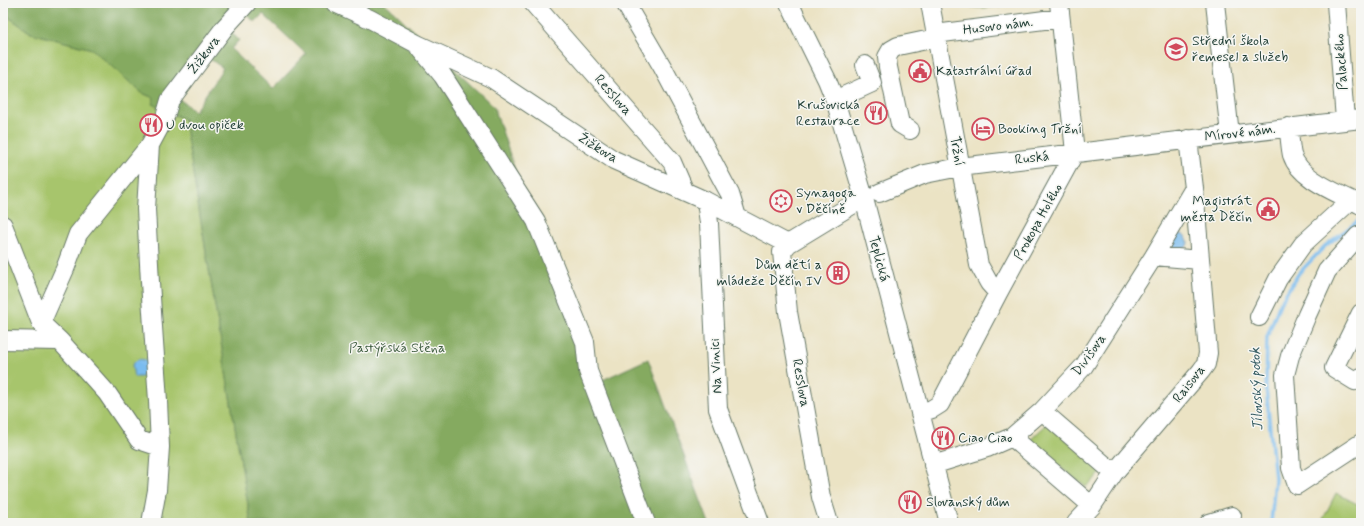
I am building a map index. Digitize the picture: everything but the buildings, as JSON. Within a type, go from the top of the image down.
[{"type":"street","name":"Žižkova","points":[[150,145],[167,111],[170,100],[225,27],[247,3]]},
{"type":"street","name":"Žižkova","points":[[335,3],[370,18],[417,44],[491,78],[614,160],[706,201],[788,244]]},
{"type":"street","name":"Resslova","points":[[533,3],[672,162],[685,192]]},
{"type":"street","points":[[625,3],[663,68],[730,194],[737,217]]},
{"type":"street","name":"Tržní","points":[[930,3],[979,266],[989,283],[998,293]]},
{"type":"street","points":[[1215,3],[1230,134]]},
{"type":"street","name":"Palackého","points":[[1336,3],[1353,119]]},
{"type":"street","name":"Teplická","points":[[791,4],[827,80],[871,196],[920,413],[949,523]]},
{"type":"street","points":[[1059,10],[1076,152]]},
{"type":"street","name":"Husovo nám.","points":[[910,130],[900,124],[888,67],[887,57],[891,50],[898,46],[936,36],[1059,10]]},
{"type":"street","points":[[417,44],[443,76],[536,221],[585,342],[588,371],[646,523]]},
{"type":"street","points":[[835,100],[872,83],[865,65]]},
{"type":"street","points":[[1288,127],[1353,119]]},
{"type":"street","name":"Mírové nám.","points":[[1194,188],[1188,139],[1288,127],[1292,154],[1297,164],[1307,175],[1319,183],[1357,203]]},
{"type":"street","name":"Ruská","points":[[871,196],[925,174],[960,167],[1188,139]]},
{"type":"street","points":[[41,323],[65,269],[78,234],[150,145]]},
{"type":"street","points":[[150,145],[146,209],[160,447],[151,523]]},
{"type":"street","name":"Prokopa Holého","points":[[920,413],[932,409],[940,404],[998,293],[1076,152]]},
{"type":"street","name":"Divišova","points":[[933,465],[987,448],[1012,437],[1042,411],[1084,366],[1154,256],[1194,188]]},
{"type":"street","name":"Raisova","points":[[1076,523],[1092,506],[1114,473],[1206,364],[1208,353],[1194,188]]},
{"type":"street","points":[[788,244],[852,205],[871,196]]},
{"type":"street","name":"Na Vinici","points":[[706,201],[709,223],[718,409],[760,523]]},
{"type":"street","points":[[1260,318],[1278,279],[1303,244],[1357,203]]},
{"type":"street","points":[[3,225],[41,323],[60,341],[107,393],[139,440],[160,447]]},
{"type":"street","points":[[1361,235],[1358,236],[1327,271],[1306,315],[1290,356],[1285,375],[1291,468],[1297,485],[1361,443]]},
{"type":"street","name":"Resslova","points":[[788,244],[782,252],[788,312],[821,497],[829,523]]},
{"type":"street","points":[[1154,256],[1200,260]]},
{"type":"street","points":[[1361,313],[1334,368],[1355,381],[1361,377]]},
{"type":"street","points":[[3,340],[60,341]]},
{"type":"street","points":[[1042,411],[1114,473]]},
{"type":"street","points":[[1012,437],[1092,506]]},
{"type":"street","points":[[1209,523],[1232,516]]},
{"type":"green space","name":"Pastýřská Stěna","points":[[3,3],[385,3],[494,107],[530,215],[598,382],[648,359],[709,523],[251,523],[184,119],[152,104],[154,98],[142,93],[92,49],[31,33],[3,13]],"holes":[[[241,10],[255,22],[263,14],[306,54],[273,89],[231,49],[239,40],[225,27]],[[204,55],[223,68],[195,111],[174,95]]]},
{"type":"green space","points":[[958,3],[1013,3],[978,8],[964,6]]},
{"type":"green space","points":[[3,13],[31,33],[92,49],[142,93],[154,98],[153,102],[165,110],[184,119],[251,523],[3,523]]},
{"type":"green space","points":[[1048,423],[1102,472],[1086,487],[1028,442]]},
{"type":"green space","points":[[1336,493],[1361,506],[1361,523],[1321,523]]},
{"type":"water","points":[[1177,234],[1183,234],[1188,239],[1186,248],[1183,250],[1177,250],[1172,245],[1172,239]]},
{"type":"water","points":[[138,359],[146,360],[149,365],[149,373],[141,377],[134,377],[132,365]]},
{"type":"waterway","name":"Jílovský potok","points":[[1271,523],[1275,479],[1266,388],[1267,337],[1280,303],[1299,273],[1325,246],[1361,219]]},
{"type":"place","name":"Střední škola řemesel a služeb","points":[[1176,49]]},
{"type":"place","name":"Katastrální úřad","points":[[920,71]]},
{"type":"place","name":"Krušovická Restaurace","points":[[876,113]]},
{"type":"place","name":"U dvou opiček","points":[[151,125]]},
{"type":"place","name":"Booking Tržní","points":[[983,129]]},
{"type":"place","name":"Synagoga v Děčíně","points":[[781,201]]},
{"type":"place","name":"Magistrát města Děčín","points":[[1268,209]]},
{"type":"place","name":"Dům dětí a mládeže Děčín IV","points":[[838,273]]},
{"type":"place","name":"Ciao Ciao","points":[[943,438]]},
{"type":"place","name":"Slovanský dům","points":[[910,502]]}]
